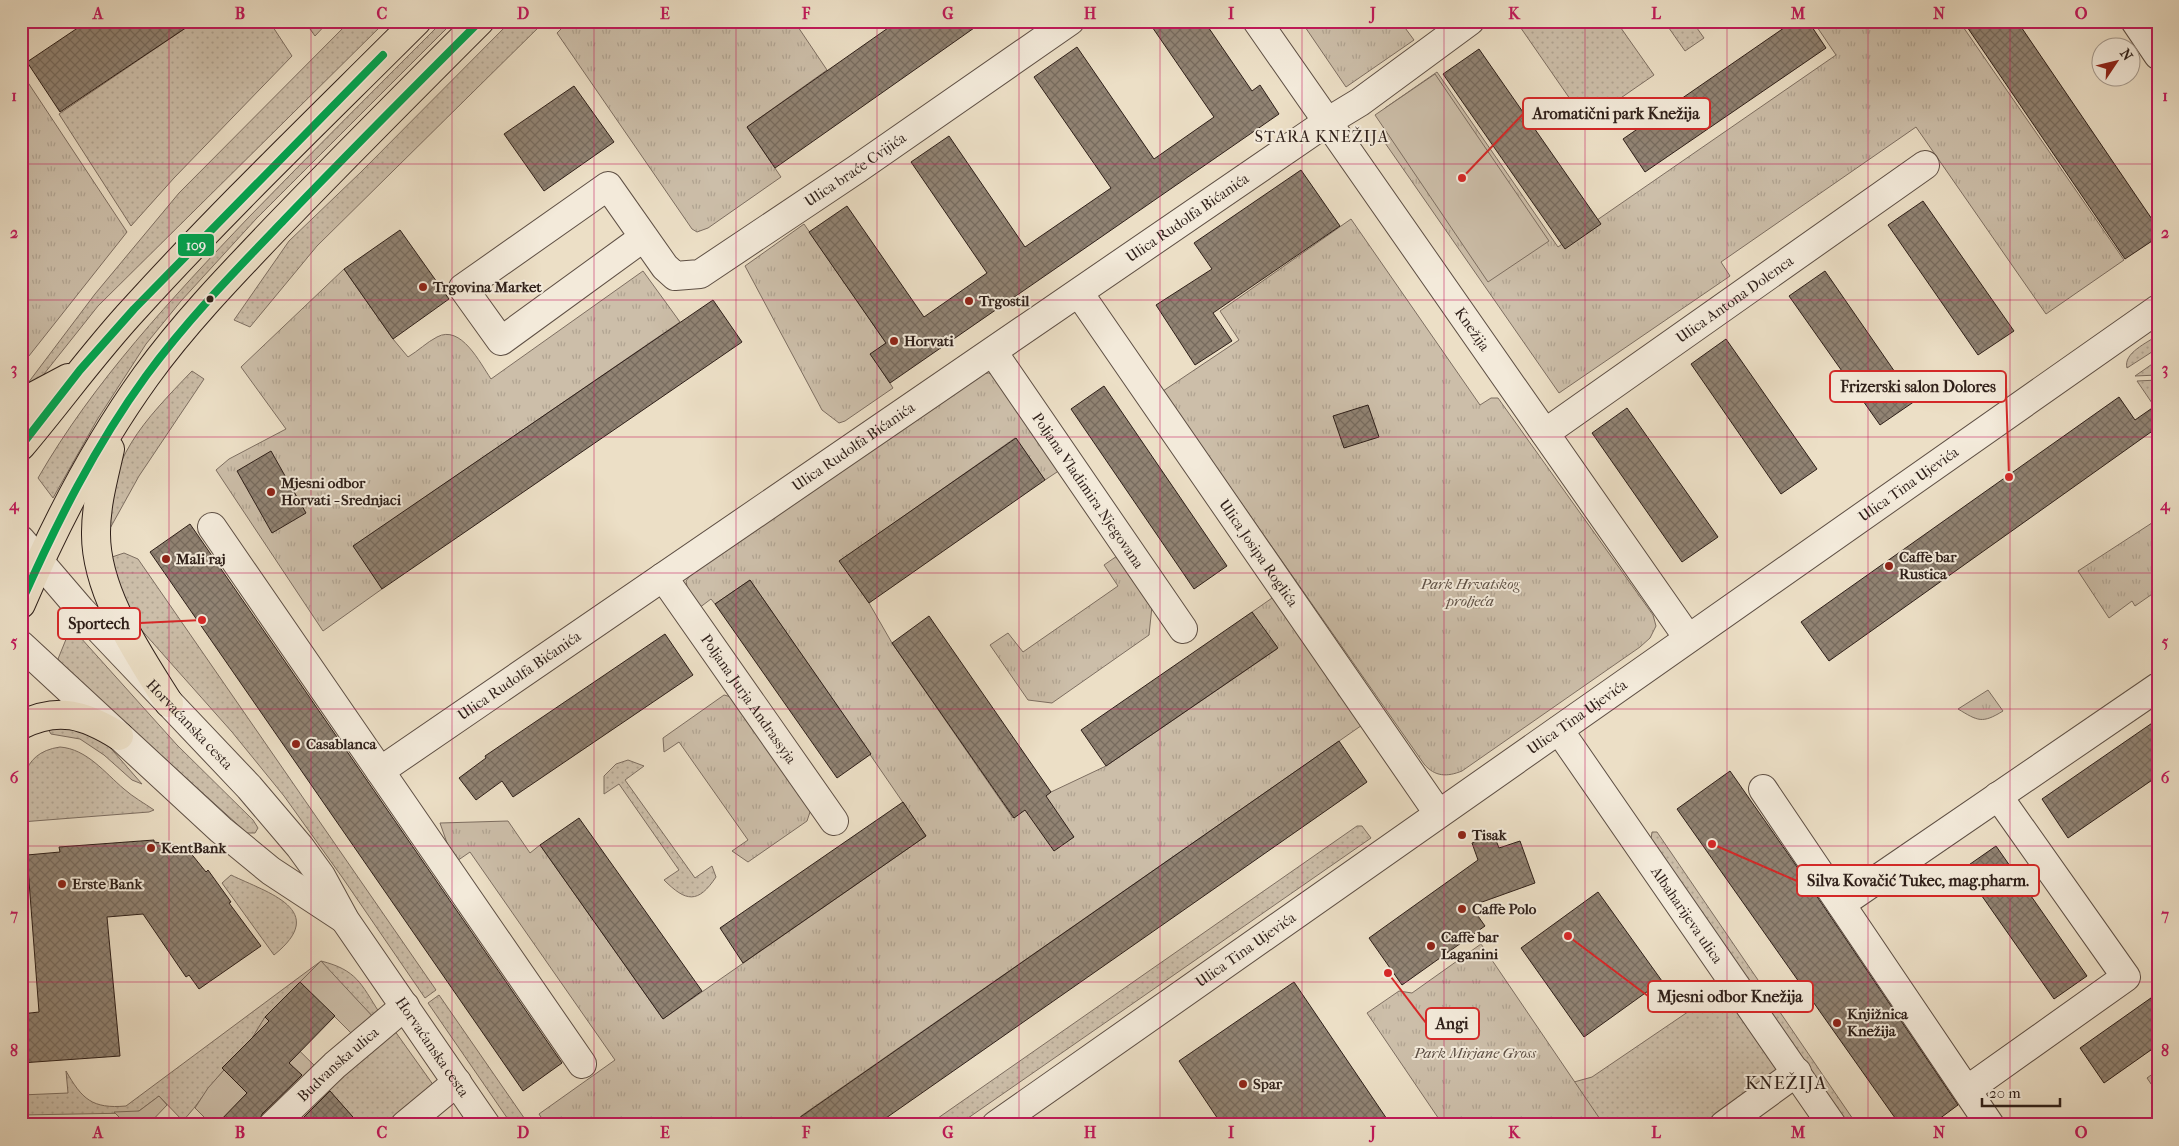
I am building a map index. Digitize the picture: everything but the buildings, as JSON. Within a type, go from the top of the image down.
[{"type":"main road","points":[[21,446],[80,370],[180,260],[416,21]]},
{"type":"main road","points":[[21,604],[39,562],[114,424],[146,376],[172,342],[224,282],[305,197],[480,21]]},
{"type":"main road","points":[[21,403],[43,393],[80,370]]},
{"type":"main road","points":[[114,424],[96,520],[96,548],[100,569],[109,594],[139,655],[169,703]]},
{"type":"main road","points":[[21,725],[43,716],[74,715],[88,718],[119,736]]},
{"type":"street","name":"Ulica braće Cvijića","points":[[644,236],[501,341],[463,288],[608,186],[644,236],[665,267],[675,276],[700,274],[848,175],[1070,21]]},
{"type":"street","name":"Knežija","points":[[1257,21],[1688,638]]},
{"type":"street","name":"Ulica Rudolfa Bićanića","points":[[380,771],[1327,122],[1360,102],[1470,21]]},
{"type":"street","points":[[2136,21],[2158,55]]},
{"type":"street","name":"Ulica Antona Dolenca","points":[[1545,433],[1925,165]]},
{"type":"street","name":"Ulica Josipa Roglića","points":[[1080,292],[1438,813]]},
{"type":"street","name":"Ulica Tina Ujevića","points":[[996,1125],[2158,309]]},
{"type":"street","name":"Poljana Vladimira Njegovana","points":[[992,352],[1183,629]]},
{"type":"street","points":[[212,526],[582,1064]]},
{"type":"street","name":"Horvaćanska cesta","points":[[21,540],[39,562],[277,819],[321,876],[345,920],[486,1125]]},
{"type":"street","name":"Poljana Jurja Andrassyja","points":[[663,577],[834,821]]},
{"type":"street","name":"Horvaćanska cesta","points":[[21,646],[191,805],[258,861],[302,894],[345,920]]},
{"type":"street","points":[[1841,904],[2158,686]]},
{"type":"street","name":"Albaharijeva ulica","points":[[1559,730],[1832,1125]]},
{"type":"street","points":[[1763,789],[1990,1125]]},
{"type":"street","points":[[1967,1090],[2126,977],[1998,796]]},
{"type":"street","name":"Budvanska ulica","points":[[273,1125],[335,1065],[405,1006]]},
{"type":"street","points":[[1724,1125],[1797,1072]]},
{"type":"street","points":[[405,1125],[457,1082]]},
{"type":"green space","points":[[196,21],[269,21],[292,56],[174,178],[131,226],[59,114]]},
{"type":"green space","points":[[302,21],[329,21],[315,36],[305,22],[303,24]]},
{"type":"green space","points":[[350,21],[386,21],[98,306],[40,379],[25,387],[95,294],[179,193]]},
{"type":"green space","points":[[443,21],[454,21],[256,219],[181,301],[146,344],[97,420],[53,498],[38,478],[60,442],[109,374],[191,278],[321,143]]},
{"type":"green space","points":[[511,21],[545,21],[317,246],[250,327],[234,320],[289,241],[361,172]]},
{"type":"green space","points":[[569,21],[794,21],[827,70],[747,127],[781,177],[708,228],[697,232],[692,229],[557,33]]},
{"type":"green space","points":[[1301,21],[1400,21],[1414,40],[1346,87]]},
{"type":"green space","points":[[1516,21],[1616,21],[1654,75],[1586,122]]},
{"type":"green space","points":[[1664,21],[1692,21],[1704,38],[1685,51]]},
{"type":"green space","points":[[1813,21],[1959,21],[2124,260],[2046,314],[1916,127],[1721,262],[1730,276],[1559,393],[1383,140],[1385,108],[1437,72],[1558,247],[1836,55]]},
{"type":"green space","points":[[21,72],[127,232],[21,366]]},
{"type":"green space","points":[[1435,74],[1549,241],[1488,282],[1375,115]]},
{"type":"green space","name":"Park Hrvatskog proljeća","points":[[1351,219],[1480,405],[1491,398],[1498,398],[1653,615],[1656,626],[1650,638],[1640,647],[1462,771],[1446,775],[1437,774],[1424,764],[1163,391],[1239,340],[1220,311]]},
{"type":"green space","points":[[804,224],[886,343],[871,354],[893,388],[845,421],[839,423],[822,410],[745,266]]},
{"type":"green space","points":[[344,269],[393,339],[408,357],[437,337],[446,334],[454,336],[462,340],[469,347],[491,379],[643,271],[680,322],[354,546],[382,589],[323,631],[216,470],[229,459],[286,429],[241,367]]},
{"type":"green space","points":[[2158,335],[2158,348],[2127,368],[2127,363],[2132,353]]},
{"type":"green space","points":[[2158,360],[2158,375],[2135,376]]},
{"type":"green space","points":[[192,371],[204,379],[139,476],[108,532],[109,506],[121,462],[131,443],[158,407]]},
{"type":"green space","points":[[989,373],[998,379],[1060,470],[1045,480],[1015,438],[840,561],[869,603],[892,643],[1013,818],[1051,792],[1106,766],[1277,649],[1252,612],[1275,596],[1365,723],[801,1116],[806,1125],[546,1125],[539,1114],[615,1060],[470,852],[454,863],[440,823],[508,821],[530,853],[540,845],[663,1019],[926,836],[750,580],[715,604],[711,599],[699,608],[688,592],[686,581],[695,569],[978,374]]},
{"type":"green space","points":[[2158,380],[2158,399],[2152,403],[2137,381]]},
{"type":"green space","points":[[2158,519],[2158,590],[2135,606],[2132,601],[2109,618],[2078,571]]},
{"type":"green space","points":[[124,553],[138,559],[436,990],[425,998],[284,796],[232,732],[137,625],[124,602],[109,558]]},
{"type":"green space","points":[[1117,556],[1152,606],[1149,635],[1052,703],[1028,700],[990,645],[1008,633],[1023,652],[1118,586],[1104,565]]},
{"type":"green space","points":[[71,627],[177,745],[253,820],[258,828],[255,833],[247,833],[69,672],[58,659]]},
{"type":"green space","points":[[1988,690],[2003,711],[1990,718],[1980,719],[1958,709]]},
{"type":"green space","points":[[724,695],[735,698],[811,809],[807,821],[748,862],[732,851],[748,840],[679,742],[664,752],[663,738]]},
{"type":"green space","points":[[57,725],[80,728],[107,744],[142,784],[132,780],[104,755],[80,739],[51,734],[48,729]]},
{"type":"green space","points":[[60,747],[79,752],[87,757],[103,769],[127,792],[154,810],[149,812],[21,822],[22,785],[29,765],[36,757],[46,751]]},
{"type":"green space","points":[[628,760],[644,766],[625,780],[695,878],[712,866],[716,877],[710,886],[697,896],[685,896],[664,880],[679,870],[619,784],[604,794],[604,776],[616,764]]},
{"type":"green space","points":[[1357,826],[1362,826],[1371,838],[958,1125],[928,1125]]},
{"type":"green space","points":[[1652,832],[1657,832],[1857,1125],[1848,1125],[1651,839]]},
{"type":"green space","points":[[21,871],[25,925],[21,926]]},
{"type":"green space","points":[[231,875],[276,896],[295,915],[296,926],[290,939],[274,955],[222,883]]},
{"type":"green space","name":"Park Mirjane Gross","points":[[1481,944],[1604,1125],[1443,1125],[1367,1013],[1399,991],[1412,993]]},
{"type":"green space","points":[[321,961],[343,969],[357,979],[379,1012],[374,1018],[321,962],[265,1017],[248,1045],[246,1044],[222,1068],[224,1070],[183,1121],[159,1096],[139,1111],[132,1113],[21,1115],[21,1095],[68,1093],[66,1071],[77,1089],[89,1100],[105,1106],[126,1106]]},
{"type":"green space","points":[[321,961],[374,1018],[355,1037],[300,982]]},
{"type":"green space","points":[[1724,993],[1778,1072],[1701,1125],[1511,1125],[1574,1082],[1592,1077],[1704,1001]]},
{"type":"green space","points":[[439,995],[529,1125],[512,1125],[428,1003]]},
{"type":"green space","points":[[265,1017],[320,1071],[264,1125],[234,1125],[225,1116],[216,1125],[212,1125],[195,1108],[208,1088],[224,1070],[250,1083],[256,1121],[301,1076],[284,1057],[248,1045]]},
{"type":"green space","points":[[392,1027],[434,1086],[386,1125],[360,1125],[325,1086]]},
{"type":"green space","points":[[2158,1070],[2158,1094],[2147,1078]]},
{"type":"green space","points":[[159,1096],[167,1105],[148,1125],[127,1125],[114,1112],[139,1111]]},
{"type":"transit line","name":"109","points":[[21,603],[62,515],[93,458],[127,403],[162,355],[195,315],[248,258],[480,21]]},
{"type":"transit line","name":"109","points":[[21,446],[80,370],[134,309],[383,55]]},
{"type":"place","name":"Aromatični park Knežija","points":[[1462,178]]},
{"type":"place","name":"Trgovina Market","points":[[423,287]]},
{"type":"place","name":"Trgostil","points":[[969,301]]},
{"type":"place","name":"Horvati","points":[[894,341]]},
{"type":"place","name":"Frizerski salon Dolores","points":[[2009,477]]},
{"type":"place","name":"Mjesni odbor Horvati - Srednjaci","points":[[271,492]]},
{"type":"place","name":"Mali raj","points":[[166,559]]},
{"type":"place","name":"Caffe bar Rustica","points":[[1889,566]]},
{"type":"place","name":"Sportech","points":[[202,620]]},
{"type":"place","name":"Casablanca","points":[[296,744]]},
{"type":"place","name":"Tisak","points":[[1462,835]]},
{"type":"place","name":"Silva Kovačić Tukec, mag.pharm.","points":[[1712,844]]},
{"type":"place","name":"KentBank","points":[[151,848]]},
{"type":"place","name":"Erste Bank","points":[[62,884]]},
{"type":"place","name":"Caffe Polo","points":[[1462,909]]},
{"type":"place","name":"Mjesni odbor Knežija","points":[[1568,936]]},
{"type":"place","name":"Caffe bar Laganini","points":[[1431,946]]},
{"type":"place","name":"Angi","points":[[1388,973]]},
{"type":"place","name":"Knjižnica Knežija","points":[[1837,1023]]},
{"type":"place","name":"Spar","points":[[1243,1084]]},
{"type":"district","name":"STARA KNEŽIJA","points":[[1322,136]]},
{"type":"district","name":"KNEŽIJA","points":[[1786,1083]]}]
